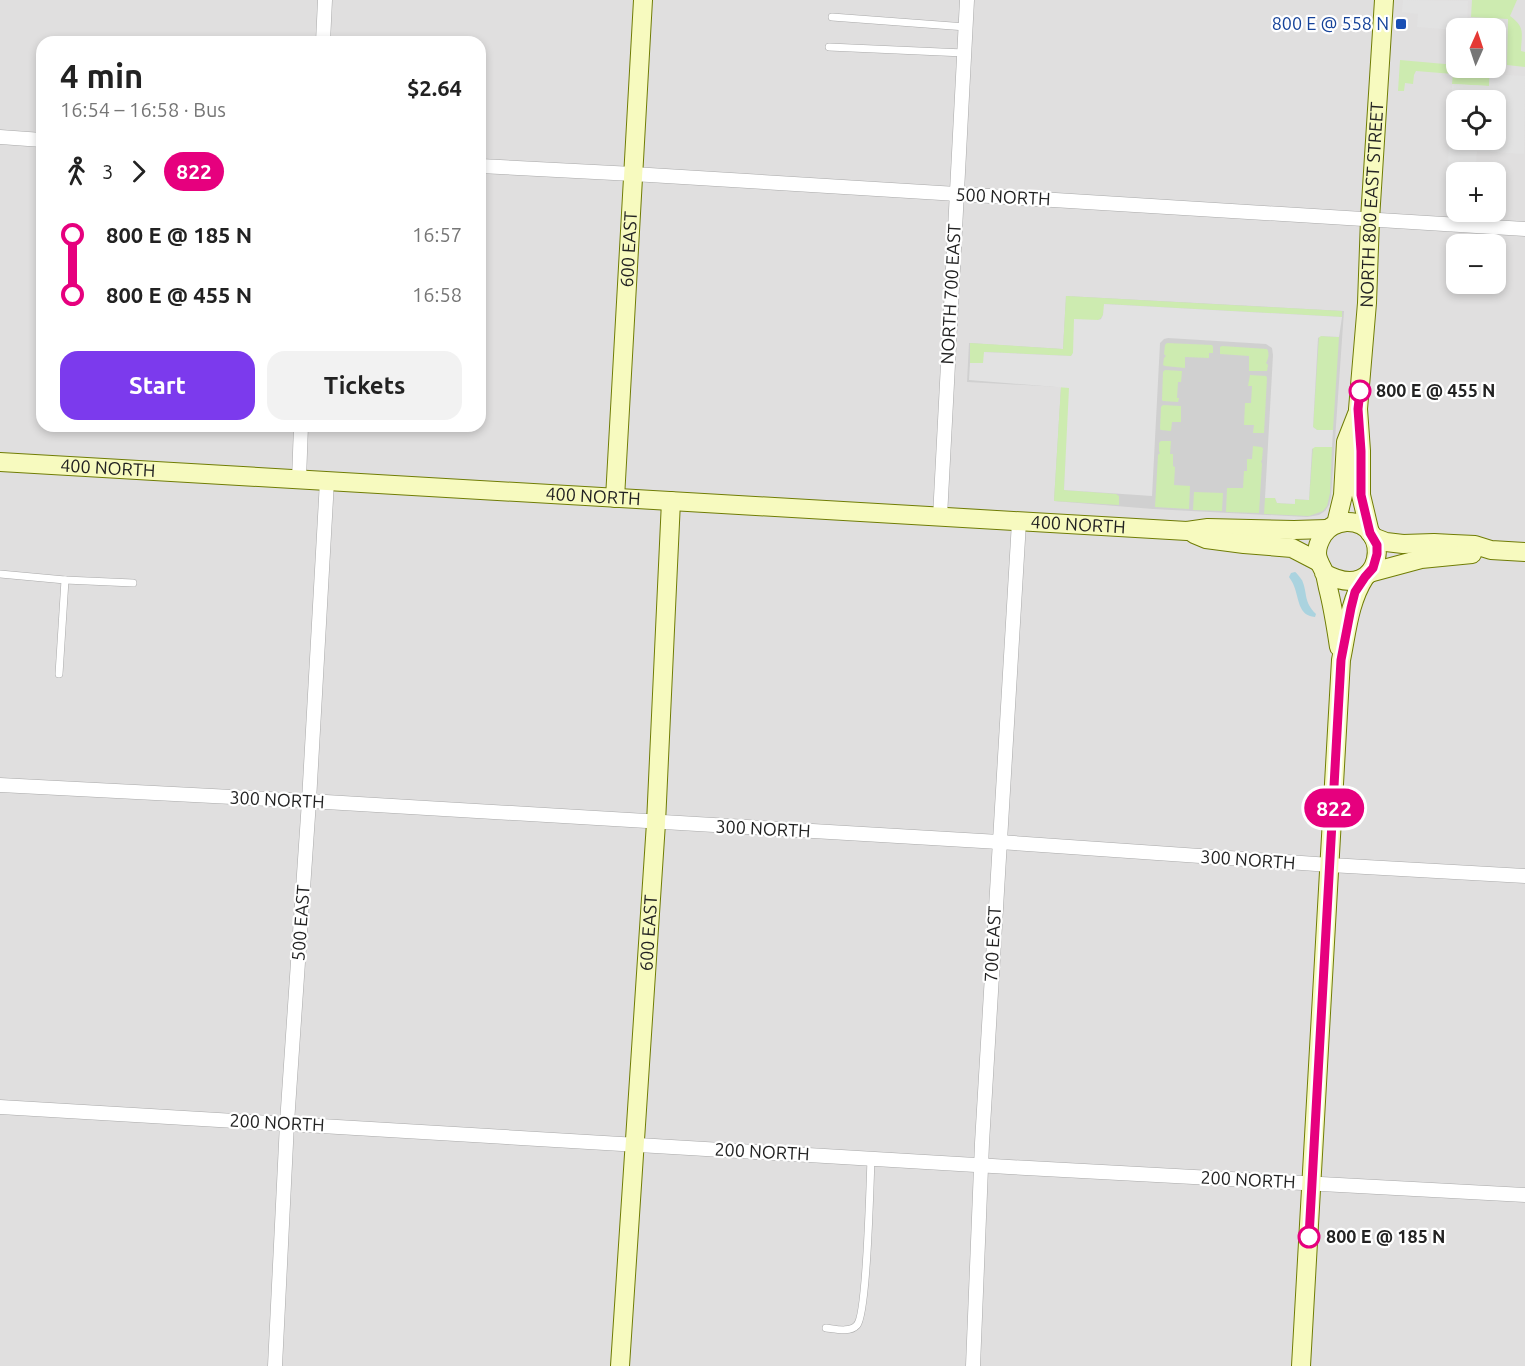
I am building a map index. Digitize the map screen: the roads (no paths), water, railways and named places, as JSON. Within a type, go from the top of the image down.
[{"type":"street","points":[[323,36],[325,0]]},
{"type":"street","name":"600 EAST","points":[[615,498],[643,0]]},
{"type":"street","name":"NORTH 700 EAST","points":[[940,517],[967,0]]},
{"type":"street","name":"NORTH 800 EAST STREET","points":[[1358,409],[1367,303],[1384,0]]},
{"type":"street","points":[[0,137],[36,140]]},
{"type":"street","name":"500 NORTH","points":[[486,166],[1525,229]]},
{"type":"street","points":[[1341,660],[1333,608],[1317,553],[1322,535],[1332,526],[1343,495],[1346,442],[1358,409]]},
{"type":"street","points":[[1301,1366],[1341,660],[1355,592],[1376,563],[1377,554],[1377,545],[1361,495],[1358,409]]},
{"type":"street","points":[[299,479],[301,432]]},
{"type":"street","name":"400 NORTH","points":[[0,462],[1187,531]]},
{"type":"street","name":"500 EAST","points":[[275,1366],[287,1123],[309,801],[327,481]]},
{"type":"street","name":"600 EAST","points":[[620,1366],[656,823],[671,501]]},
{"type":"street","name":"700 EAST","points":[[973,1366],[980,1165],[1019,522]]},
{"type":"street","points":[[1187,531],[1208,528],[1294,530],[1351,522],[1386,542],[1475,545],[1525,552]]},
{"type":"street","points":[[1187,531],[1206,539],[1292,548],[1344,582],[1354,581],[1421,559],[1472,554],[1491,549]]},
{"type":"street","name":"300 NORTH","points":[[0,785],[999,842],[1525,876]]},
{"type":"street","name":"200 NORTH","points":[[0,1107],[1525,1195]]},
{"type":"lane","points":[[832,17],[966,27]]},
{"type":"lane","points":[[829,47],[964,53]]},
{"type":"lane","points":[[0,574],[133,583]]},
{"type":"lane","points":[[59,675],[65,580]]},
{"type":"lane","points":[[826,1328],[849,1330],[857,1325],[861,1315],[871,1158]]},
{"type":"water","points":[[1295,572],[1302,580],[1307,601],[1316,614],[1315,617],[1309,616],[1300,606],[1294,585],[1289,577]]},
{"type":"place","name":"800 E @ 558 N","points":[[1401,24]]},
{"type":"place","name":"800 E @ 455 N","points":[[1360,391]]},
{"type":"place","name":"800 E @ 185 N","points":[[1309,1237]]}]
